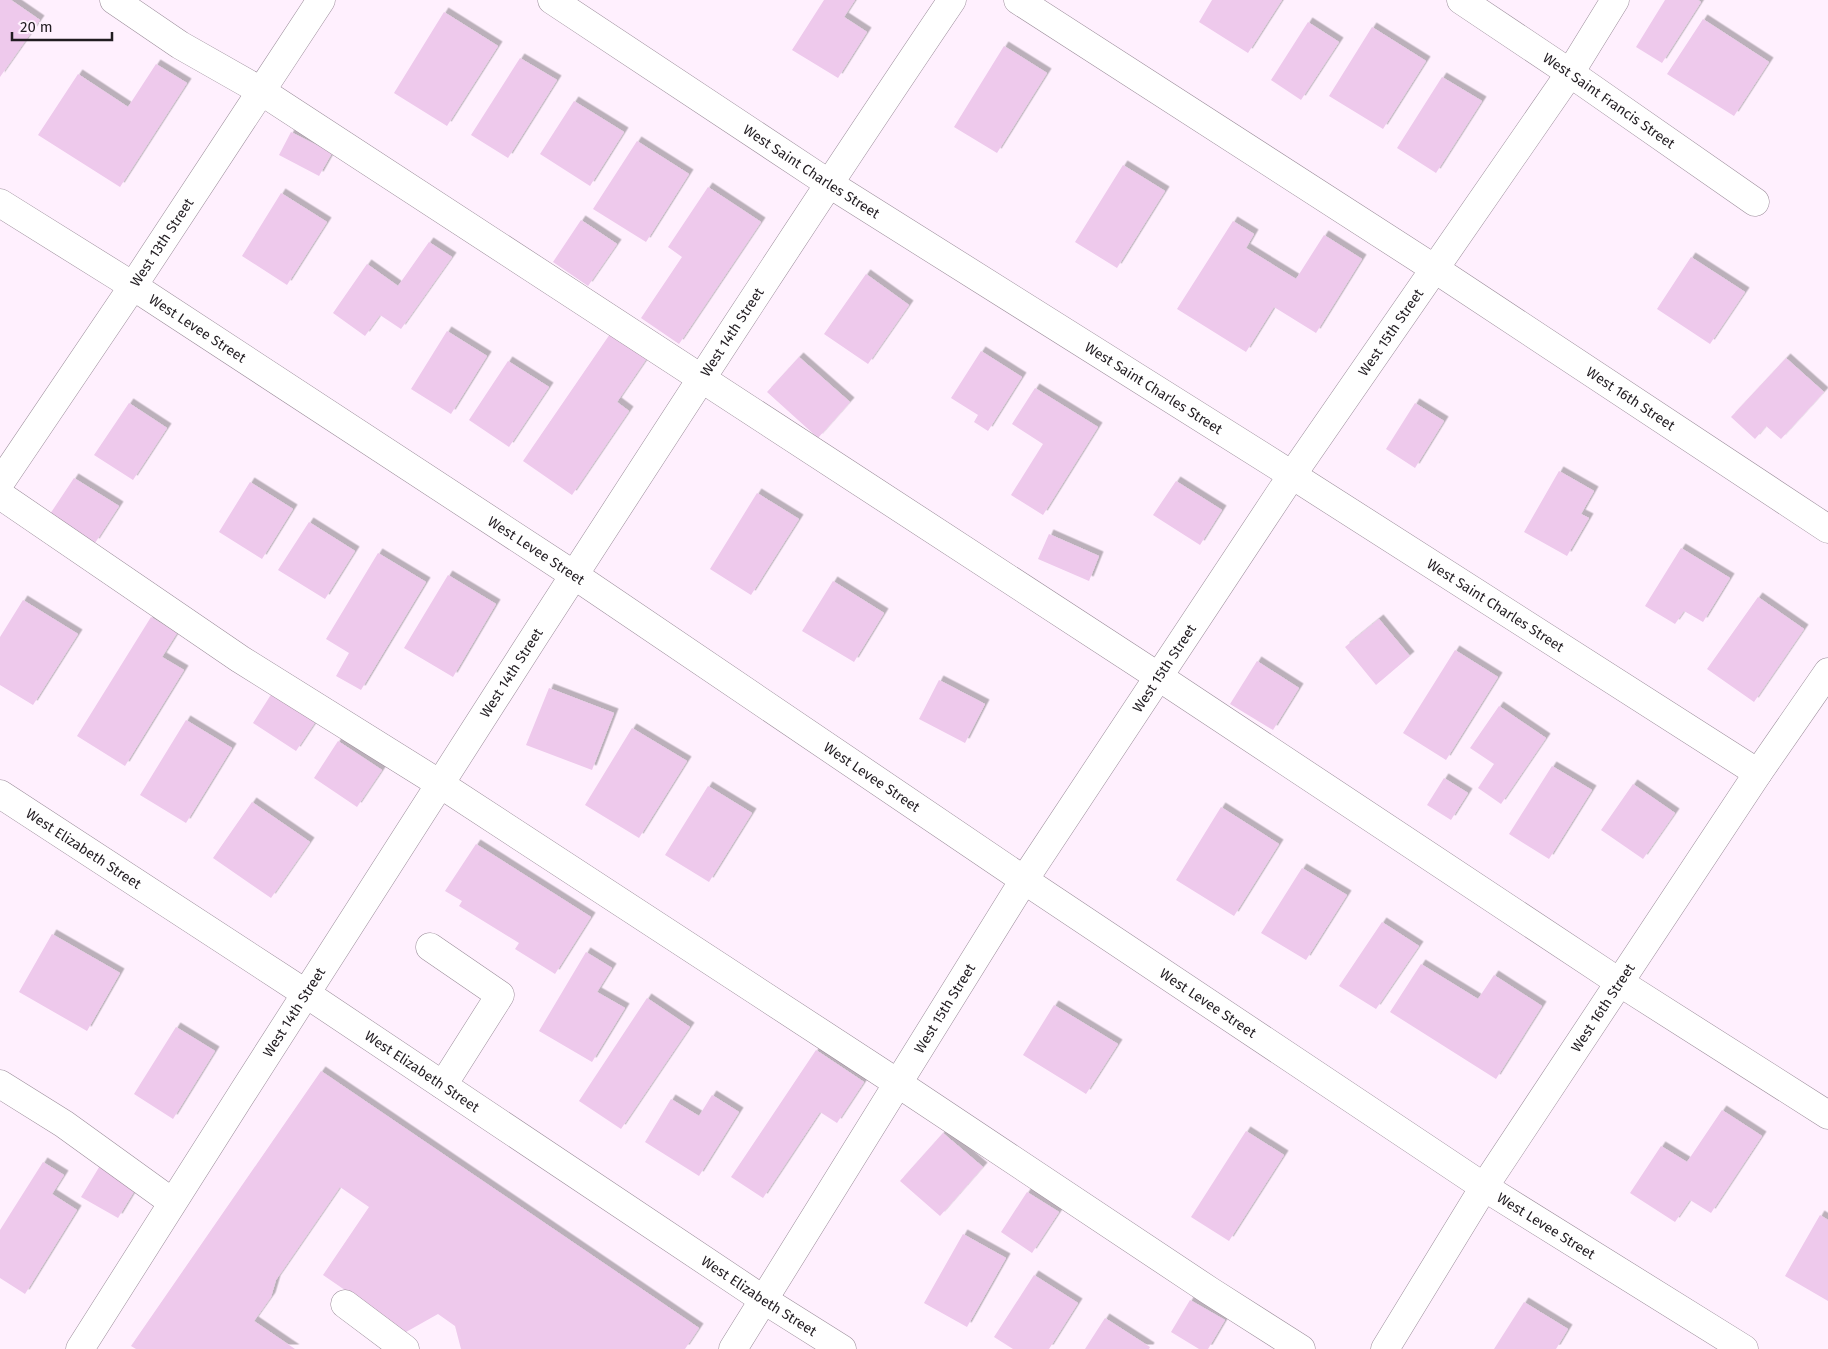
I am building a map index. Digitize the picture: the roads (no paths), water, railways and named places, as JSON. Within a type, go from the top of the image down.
[{"type":"street","points":[[114,0],[180,44],[261,91],[1159,677],[1619,982],[1828,1115]]},
{"type":"street","name":"West 13th Street","points":[[0,483],[133,286],[321,0]]},
{"type":"street","name":"West Saint Charles Street","points":[[552,0],[828,183],[1292,475],[1758,773]]},
{"type":"street","name":"West 14th Street","points":[[80,1349],[305,993],[574,575],[828,183],[952,0]]},
{"type":"street","name":"West 16th Street","points":[[1018,0],[1434,269],[1828,529]]},
{"type":"street","name":"West Saint Francis Street","points":[[1461,0],[1570,73],[1754,202]]},
{"type":"street","name":"West 15th Street","points":[[733,1349],[1024,880],[1292,475],[1570,73],[1615,0]]},
{"type":"street","name":"West Levee Street","points":[[0,203],[133,286],[574,575],[1024,880],[1484,1187],[1744,1349]]},
{"type":"street","points":[[0,495],[240,659],[440,784],[899,1084],[1210,1291],[1302,1349]]},
{"type":"street","name":"West 16th Street","points":[[1385,1349],[1484,1187],[1758,773],[1828,672]]},
{"type":"street","name":"West Elizabeth Street","points":[[0,794],[443,1084],[764,1300],[842,1349]]},
{"type":"street","points":[[430,947],[500,995],[443,1084]]},
{"type":"street","points":[[0,1084],[64,1124],[172,1202]]},
{"type":"street","points":[[346,1304],[405,1349]]}]
